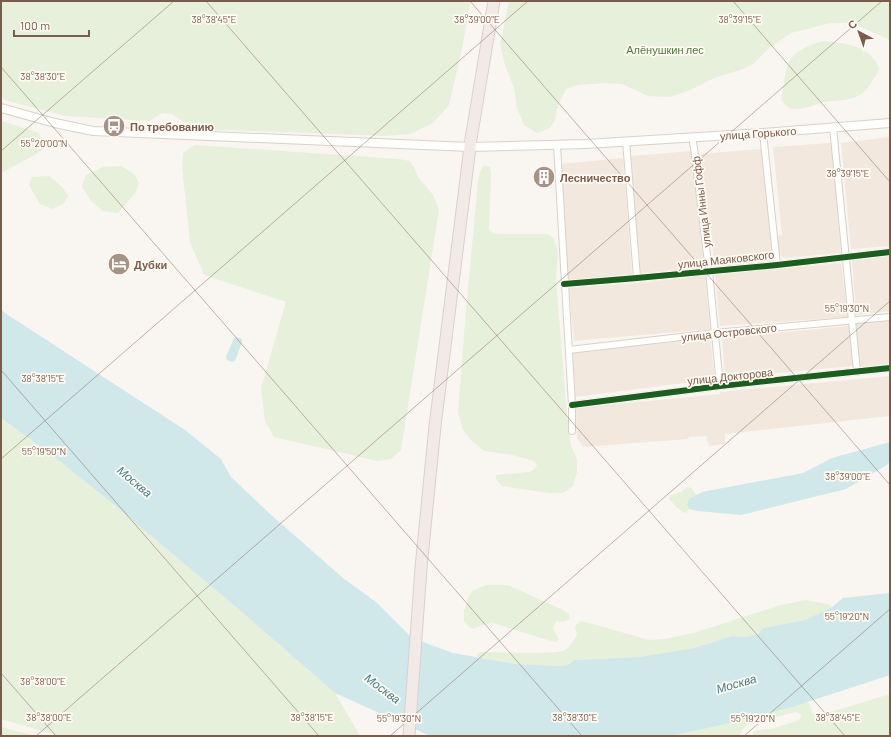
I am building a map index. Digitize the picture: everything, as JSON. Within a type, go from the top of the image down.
[{"type":"highway","points":[[409,736],[421,568],[436,419],[470,147],[494,1]]},
{"type":"main road","name":"улица Горького","points":[[1,108],[54,123],[93,131],[470,147],[557,145],[763,133],[890,123]]},
{"type":"street","points":[[833,127],[857,372]]},
{"type":"street","points":[[763,133],[777,265]]},
{"type":"street","name":"улица Инны Гофф","points":[[692,137],[709,271],[720,386]]},
{"type":"street","points":[[626,141],[637,278]]},
{"type":"street","points":[[557,145],[572,405],[572,431]]},
{"type":"street","name":"улица Маяковского","points":[[564,284],[777,265],[890,252]]},
{"type":"street","name":"улица Островского","points":[[569,350],[715,333],[890,317]]},
{"type":"street","name":"улица Докторова","points":[[572,405],[720,386],[890,368]]},
{"type":"shaded area","points":[[890,137],[890,246],[851,249],[841,143]]},
{"type":"shaded area","points":[[831,143],[841,253],[784,258],[779,254],[777,236],[782,235],[773,147]]},
{"type":"shaded area","points":[[761,149],[773,260],[714,266],[712,234],[708,233],[700,154]]},
{"type":"shaded area","points":[[691,151],[704,267],[640,273],[631,156]]},
{"type":"shaded area","points":[[623,158],[632,274],[567,280],[561,164]]},
{"type":"shaded area","points":[[890,256],[890,311],[856,315],[852,261]]},
{"type":"shaded area","points":[[841,263],[848,317],[720,326],[715,275]]},
{"type":"shaded area","points":[[705,275],[710,329],[574,341],[569,288],[649,282]]},
{"type":"shaded area","points":[[890,319],[890,364],[860,367],[856,323]]},
{"type":"shaded area","points":[[849,326],[853,366],[725,378],[722,338]]},
{"type":"shaded area","points":[[710,338],[715,379],[575,397],[573,353]]},
{"type":"shaded area","points":[[890,376],[890,416],[725,434],[725,444],[709,446],[706,436],[689,437],[688,439],[583,447],[577,438],[576,408],[720,394],[720,392]]},
{"type":"green space","points":[[1,1],[471,1],[449,105],[433,123],[410,134],[385,136],[199,129],[187,124],[172,114],[162,113],[149,121],[66,116],[8,101],[1,98]]},
{"type":"green space","name":"Алёнушкин лес","points":[[509,1],[890,1],[890,40],[852,23],[830,23],[791,33],[768,49],[754,63],[743,69],[714,78],[688,91],[669,97],[648,96],[622,84],[605,83],[578,85],[566,89],[558,105],[555,120],[550,128],[537,133],[524,125],[517,108],[514,88],[505,65],[500,44]]},
{"type":"green space","points":[[823,41],[851,45],[864,50],[874,59],[879,70],[867,88],[860,95],[854,98],[825,102],[801,109],[790,108],[785,105],[781,99],[788,65],[794,55],[802,49]]},
{"type":"green space","points":[[1,121],[37,132],[45,142],[43,150],[1,173]]},
{"type":"green space","points":[[195,145],[399,159],[409,161],[414,167],[418,177],[433,195],[439,210],[401,450],[391,459],[378,461],[274,437],[265,421],[261,388],[286,302],[204,275],[190,242],[182,167],[183,153]]},
{"type":"green space","points":[[484,165],[490,167],[491,174],[489,229],[493,233],[500,234],[547,234],[554,239],[558,251],[556,280],[567,415],[571,446],[577,459],[577,472],[573,486],[563,493],[549,493],[502,486],[496,479],[496,475],[529,472],[535,469],[537,465],[534,461],[513,455],[484,451],[471,440],[463,430],[458,412],[478,182],[480,172]]},
{"type":"green space","points":[[121,166],[134,174],[139,183],[136,192],[118,213],[103,211],[91,201],[82,186],[86,175],[103,167]]},
{"type":"green space","points":[[49,176],[62,187],[68,196],[64,203],[53,209],[40,204],[29,185],[32,177]]},
{"type":"green space","points":[[1,418],[52,455],[108,500],[236,607],[335,693],[360,736],[59,736],[1,719]]},
{"type":"green space","points":[[689,487],[696,495],[689,499],[687,505],[689,509],[686,513],[676,507],[669,498],[671,495],[681,492]]},
{"type":"green space","points":[[486,585],[508,585],[569,614],[570,619],[563,622],[556,621],[553,629],[559,639],[557,642],[493,623],[472,629],[468,626],[464,621],[464,611],[468,598],[472,591]]},
{"type":"green space","points":[[805,600],[828,604],[832,607],[805,620],[763,628],[758,634],[746,637],[732,636],[694,648],[639,657],[574,660],[568,665],[559,666],[515,664],[477,657],[478,653],[481,652],[560,652],[565,650],[570,645],[577,635],[575,627],[578,622],[582,621],[649,640],[665,639],[697,632],[781,605]]},
{"type":"green space","points":[[890,694],[890,736],[753,735],[753,732],[771,729],[797,721],[801,716],[799,713],[795,712],[747,725],[742,730],[740,736],[670,736],[718,726],[807,702],[810,705],[812,713],[818,716]]},
{"type":"green space","points":[[1,727],[37,736],[1,736]]},
{"type":"water","name":"Москва","points":[[1,310],[185,430],[221,459],[231,477],[269,513],[343,578],[376,602],[412,638],[453,653],[515,664],[559,666],[568,665],[574,660],[639,657],[694,648],[732,636],[746,637],[758,634],[763,628],[805,620],[832,607],[843,598],[890,593],[890,675],[792,707],[718,726],[670,736],[430,736],[335,693],[236,607],[108,500],[52,455],[1,418]]},
{"type":"water","points":[[237,337],[242,339],[242,342],[235,361],[232,362],[227,360],[226,357],[234,338]]},
{"type":"water","points":[[890,442],[890,460],[887,465],[846,489],[741,515],[698,511],[689,509],[687,505],[689,499],[702,492],[803,473],[832,458]]},
{"type":"cycle path","points":[[564,284],[777,265],[890,252]]},
{"type":"cycle path","points":[[572,405],[720,386],[890,368]]},
{"type":"place","name":"По требованию","points":[[114,126]]},
{"type":"place","name":"Лесничество","points":[[544,177]]},
{"type":"place","name":"Дубки","points":[[119,264]]}]
